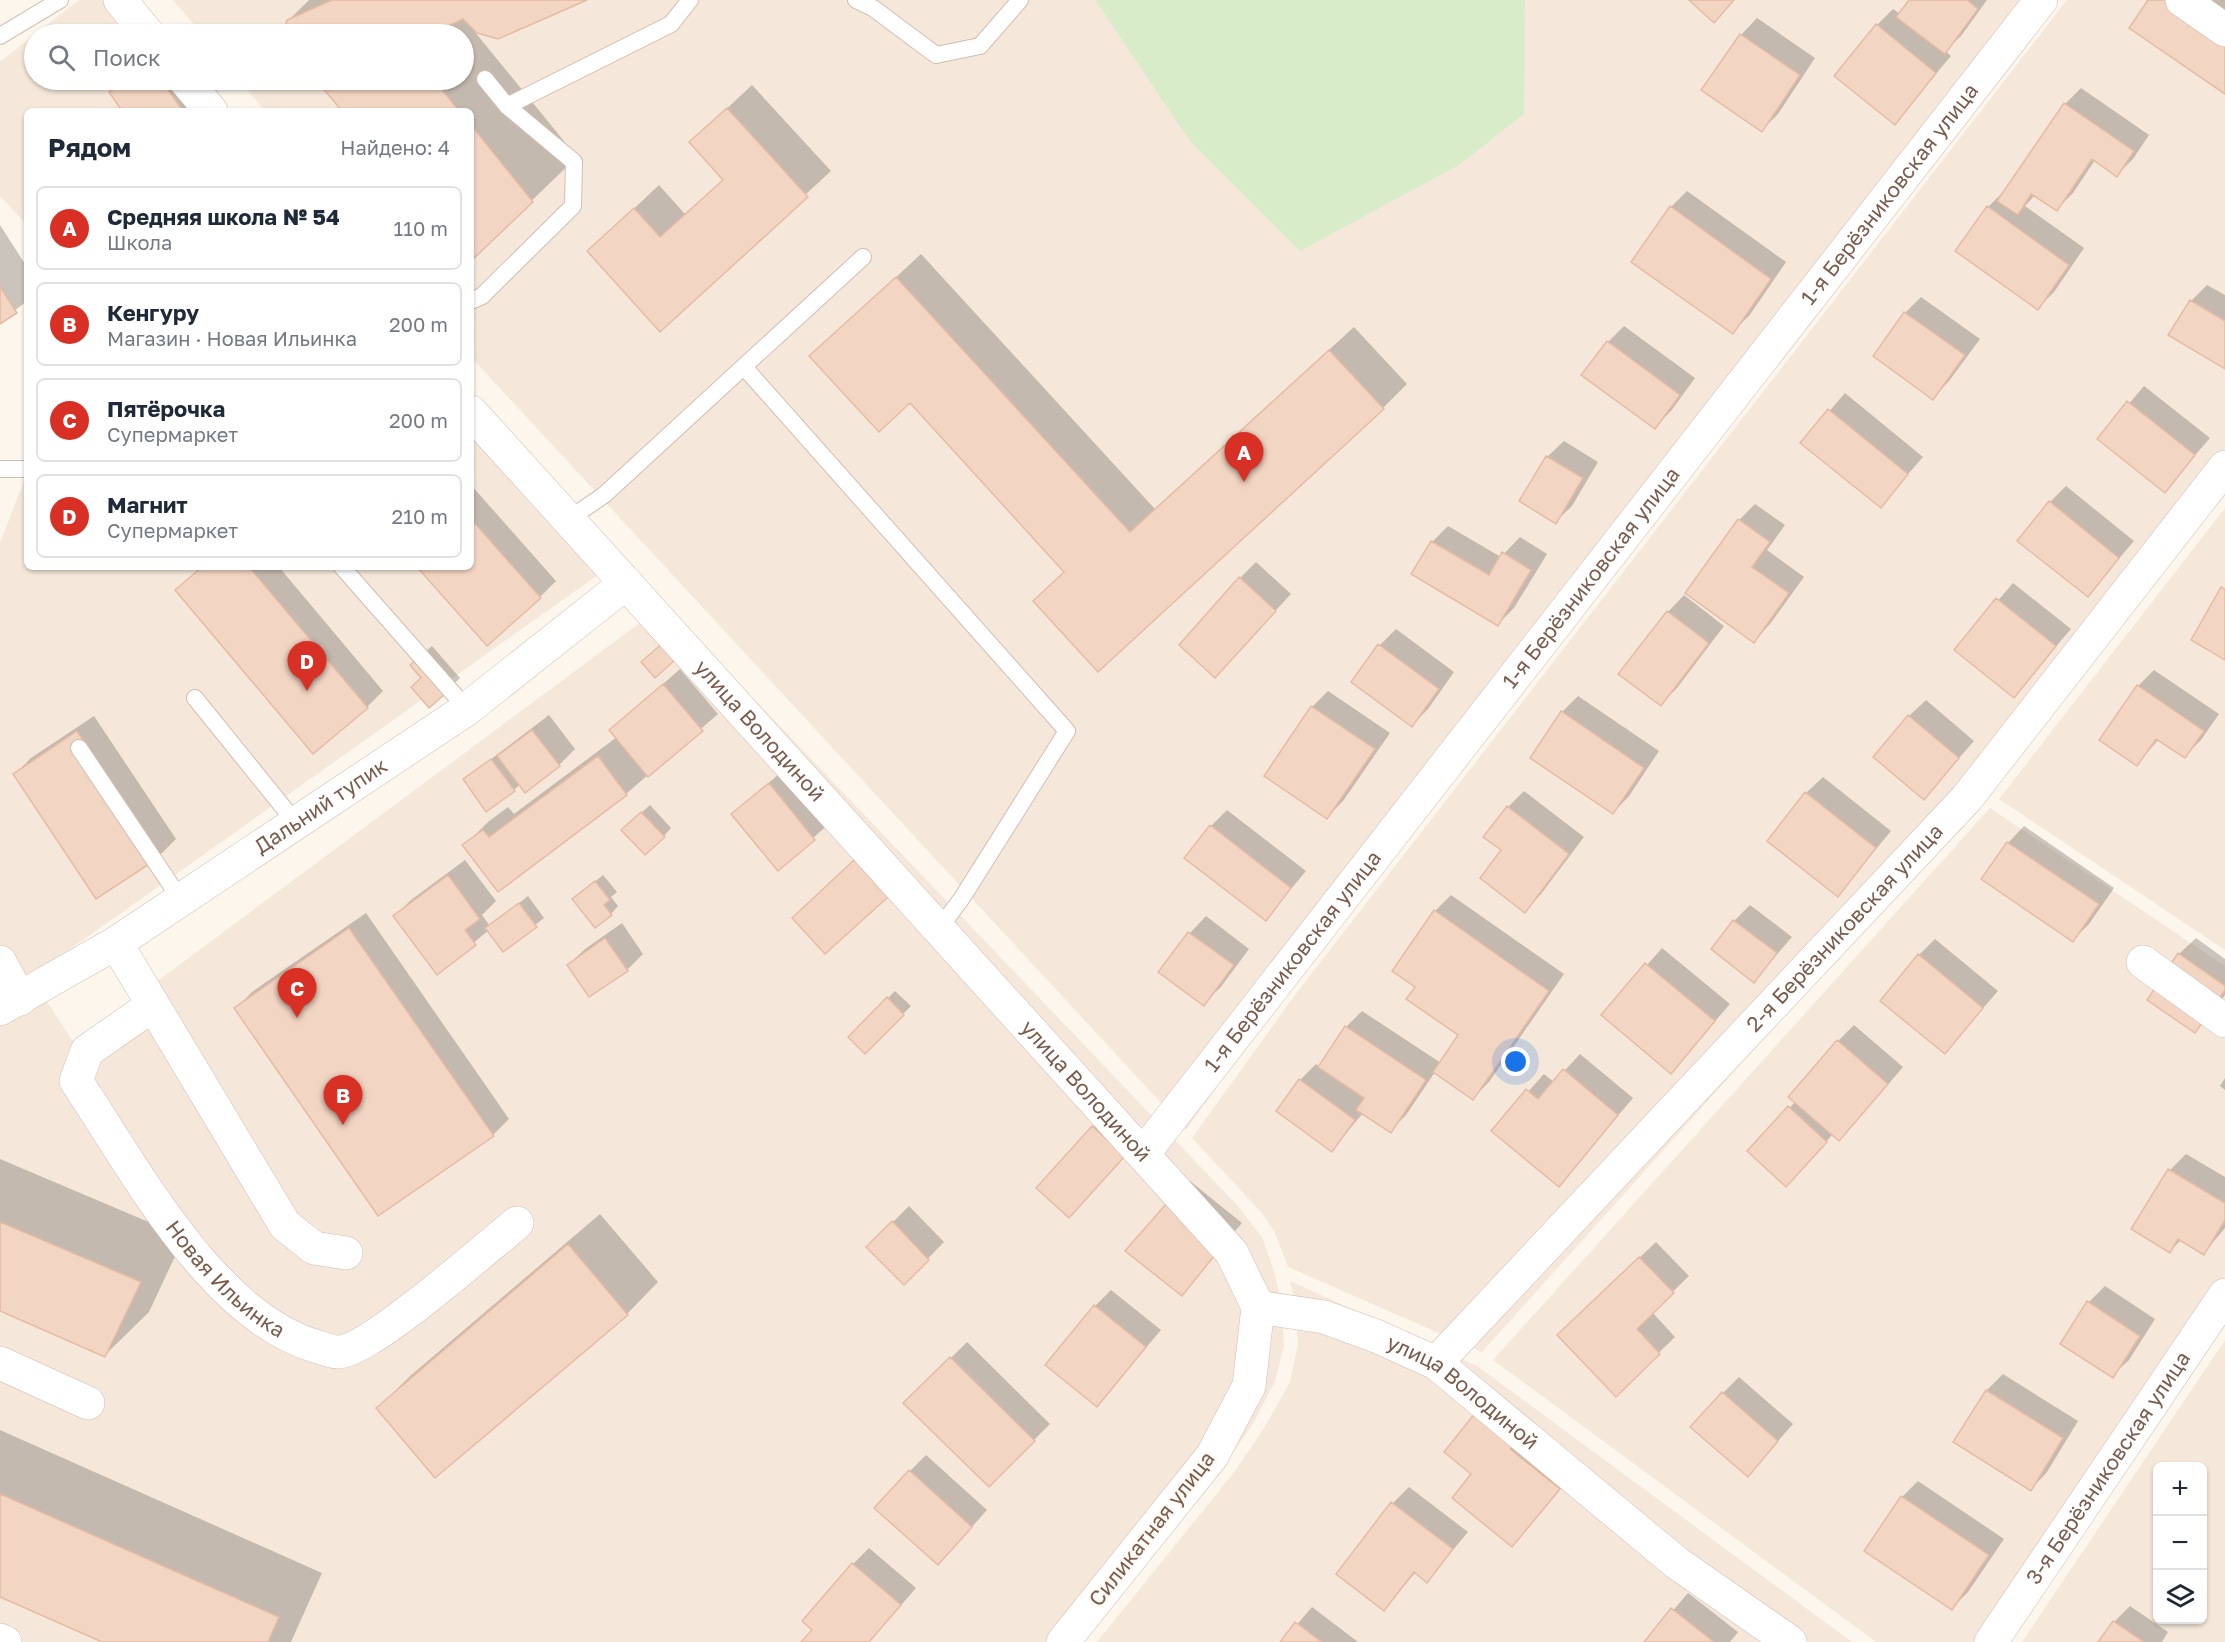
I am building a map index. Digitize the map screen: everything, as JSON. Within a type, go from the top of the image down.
[{"type":"street","points":[[120,0],[140,24]]},
{"type":"street","name":"1-я Берёзниковская улица","points":[[1143,1154],[2040,0]]},
{"type":"street","points":[[2182,0],[2225,30]]},
{"type":"street","points":[[193,90],[208,108]]},
{"type":"street","name":"улица Володиной","points":[[474,415],[1232,1253],[1258,1307],[1324,1317],[1376,1336],[1436,1363],[1677,1563],[1790,1642]]},
{"type":"street","name":"2-я Берёзниковская улица","points":[[1436,1363],[1967,798],[2225,467]]},
{"type":"street","name":"Дальний тупик","points":[[10,1004],[116,943],[467,709],[626,583]]},
{"type":"street","points":[[116,943],[285,1225],[314,1248],[346,1253]]},
{"type":"street","points":[[0,962],[10,1004]]},
{"type":"street","points":[[2143,962],[2225,1022]]},
{"type":"street","name":"Новая Ильинка","points":[[153,1005],[87,1051],[76,1081],[188,1249],[255,1315],[293,1339],[338,1353],[373,1339],[517,1223]]},
{"type":"street","name":"3-я Берёзниковская улица","points":[[1991,1642],[2225,1295]]},
{"type":"street","name":"Силикатная улица","points":[[1063,1642],[1212,1456],[1249,1386],[1258,1307]]},
{"type":"street","points":[[0,1364],[88,1403]]},
{"type":"street","points":[[0,1640],[5,1642]]},
{"type":"lane","points":[[0,36],[60,0]]},
{"type":"lane","points":[[507,106],[671,24],[690,0]]},
{"type":"lane","points":[[856,0],[873,8],[936,55],[980,46],[1020,0]]},
{"type":"lane","points":[[474,300],[483,296],[573,206],[574,162],[507,106],[485,79]]},
{"type":"lane","points":[[569,519],[604,495],[863,257]]},
{"type":"lane","points":[[744,367],[1067,731],[962,898],[939,929]]},
{"type":"lane","points":[[0,469],[24,469]]},
{"type":"lane","points":[[345,570],[467,709]]},
{"type":"lane","points":[[195,698],[296,823]]},
{"type":"lane","points":[[79,748],[181,900]]},
{"type":"shaded area","points":[[79,0],[105,0],[133,24],[48,24]]},
{"type":"shaded area","points":[[173,0],[2055,0],[1288,986],[1186,1130],[474,360],[474,108],[262,108],[247,90],[474,90],[474,24],[193,24]]},
{"type":"shaded area","points":[[2067,0],[2225,0],[2225,489],[1982,796],[1482,1352],[1288,1267],[1274,1231],[1262,1213],[1192,1138],[1295,995]]},
{"type":"shaded area","points":[[24,43],[24,90],[202,90],[217,108],[24,108],[24,222],[0,196],[0,62]]},
{"type":"shaded area","points":[[474,410],[612,565],[31,977],[74,1043],[664,605],[1237,1205],[1262,1237],[1275,1274],[1282,1309],[1284,1346],[1275,1381],[1254,1422],[1226,1463],[1081,1642],[0,1642],[0,543],[24,481],[24,570],[474,570]]},
{"type":"shaded area","points":[[2225,508],[2225,950],[1999,799]]},
{"type":"shaded area","points":[[1990,808],[2225,966],[2225,1314],[2003,1642],[1876,1642],[1493,1360]]},
{"type":"shaded area","points":[[1290,1281],[1477,1366],[1852,1642],[1097,1642],[1235,1471],[1264,1428],[1290,1382],[1298,1344],[1295,1305]]},
{"type":"shaded area","points":[[2225,1340],[2225,1642],[2022,1642]]},
{"type":"green space","points":[[1095,0],[1525,0],[1524,114],[1459,165],[1300,251],[1189,140]]},
{"type":"building","points":[[332,0],[587,0],[498,39],[477,33],[474,30],[474,24],[468,24],[463,19],[452,24],[286,24],[287,20]]},
{"type":"building","points":[[1689,0],[1734,0],[1714,23]]},
{"type":"building","points":[[1909,0],[1967,0],[1978,9],[1945,54],[1896,17]]},
{"type":"building","points":[[2148,0],[2191,0],[2225,23],[2225,94],[2129,28]]},
{"type":"building","points":[[1876,24],[1936,73],[1895,125],[1834,76]]},
{"type":"building","points":[[1740,34],[1800,75],[1762,132],[1701,90]]},
{"type":"building","points":[[112,90],[168,90],[181,108],[120,108],[109,92]]},
{"type":"building","points":[[324,90],[442,90],[457,108],[339,108]]},
{"type":"building","points":[[2064,103],[2134,151],[2117,177],[2092,159],[2057,211],[2031,194],[2018,215],[1997,201]]},
{"type":"building","points":[[727,108],[808,197],[660,332],[587,251],[634,208],[660,237],[723,180],[689,142]]},
{"type":"building","points":[[474,129],[533,202],[474,258]]},
{"type":"building","points":[[1670,206],[1771,279],[1733,334],[1631,262]]},
{"type":"building","points":[[1987,206],[2069,265],[2038,310],[1955,251]]},
{"type":"building","points":[[896,277],[1130,532],[1329,350],[1384,409],[1098,672],[1033,601],[1064,572],[910,403],[879,432],[809,356]]},
{"type":"building","points":[[0,287],[17,313],[0,324]]},
{"type":"building","points":[[2190,300],[2225,321],[2225,369],[2168,335]]},
{"type":"building","points":[[1904,312],[1965,355],[1933,400],[1873,356]]},
{"type":"building","points":[[1607,341],[1680,395],[1655,429],[1581,375]]},
{"type":"building","points":[[2127,401],[2195,455],[2165,493],[2097,439]]},
{"type":"building","points":[[1828,409],[1908,474],[1881,508],[1800,443]]},
{"type":"building","points":[[1546,456],[1583,478],[1556,524],[1519,501]]},
{"type":"building","points":[[2049,501],[2119,558],[2088,597],[2017,541]]},
{"type":"building","points":[[1738,519],[1770,542],[1752,567],[1789,593],[1754,643],[1685,593]]},
{"type":"building","points":[[474,522],[541,598],[487,646],[420,570],[474,570]]},
{"type":"building","points":[[1431,541],[1489,575],[1502,552],[1531,570],[1498,626],[1411,574]]},
{"type":"building","points":[[198,570],[252,570],[368,708],[313,754],[175,590]]},
{"type":"building","points":[[1239,577],[1276,611],[1215,678],[1179,645]]},
{"type":"building","points":[[2221,587],[2225,589],[2225,660],[2191,640]]},
{"type":"building","points":[[1996,598],[2056,646],[2014,698],[1954,650]]},
{"type":"building","points":[[1667,611],[1709,643],[1661,706],[1618,674]]},
{"type":"building","points":[[672,635],[685,651],[655,678],[641,662]]},
{"type":"building","points":[[1378,644],[1439,689],[1412,727],[1351,682]]},
{"type":"building","points":[[424,653],[453,687],[429,708],[411,687],[421,678],[410,665]]},
{"type":"building","points":[[663,684],[703,731],[648,777],[609,730]]},
{"type":"building","points":[[2137,685],[2204,731],[2185,758],[2156,739],[2137,766],[2099,740]]},
{"type":"building","points":[[1311,706],[1375,749],[1327,819],[1264,776]]},
{"type":"building","points":[[1561,711],[1644,768],[1613,814],[1530,758]]},
{"type":"building","points":[[1908,715],[1959,758],[1924,800],[1873,757]]},
{"type":"building","points":[[532,730],[560,766],[525,793],[497,756]]},
{"type":"building","points":[[77,731],[160,857],[96,899],[13,774]]},
{"type":"building","points":[[598,756],[627,795],[498,892],[462,845],[483,830],[489,837]]},
{"type":"building","points":[[491,759],[515,791],[486,812],[463,779]]},
{"type":"building","points":[[769,783],[815,840],[778,871],[731,814]]},
{"type":"building","points":[[1805,792],[1876,848],[1838,897],[1767,841]]},
{"type":"building","points":[[1507,806],[1569,854],[1525,913],[1480,878],[1501,850],[1483,837]]},
{"type":"building","points":[[641,812],[665,837],[645,855],[621,830]]},
{"type":"building","points":[[1210,825],[1291,888],[1266,921],[1184,858]]},
{"type":"building","points":[[2007,842],[2099,904],[2073,942],[1981,879]]},
{"type":"building","points":[[854,860],[888,897],[825,954],[792,918]]},
{"type":"building","points":[[448,875],[480,919],[465,930],[476,945],[437,975],[393,916]]},
{"type":"building","points":[[595,881],[610,900],[604,905],[612,915],[595,928],[572,899]]},
{"type":"building","points":[[519,903],[537,927],[503,952],[485,928]]},
{"type":"building","points":[[1434,910],[1549,991],[1473,1100],[1433,1072],[1458,1035],[1406,999],[1415,987],[1392,971]]},
{"type":"building","points":[[1733,920],[1777,953],[1754,983],[1711,949]]},
{"type":"building","points":[[349,928],[494,1136],[378,1216],[234,1008]]},
{"type":"building","points":[[1188,932],[1234,965],[1204,1006],[1158,972]]},
{"type":"building","points":[[605,938],[628,971],[589,997],[567,965]]},
{"type":"building","points":[[2178,953],[2225,986],[2225,990],[2195,1033],[2147,1000]]},
{"type":"building","points":[[1918,954],[1983,1008],[1945,1054],[1880,1001]]},
{"type":"building","points":[[1645,963],[1715,1021],[1671,1074],[1601,1015]]},
{"type":"building","points":[[887,997],[904,1015],[865,1054],[848,1037]]},
{"type":"building","points":[[1345,1026],[1426,1080],[1391,1133],[1356,1110],[1364,1098],[1318,1067]]},
{"type":"building","points":[[1837,1040],[1888,1084],[1839,1141],[1788,1097]]},
{"type":"building","points":[[1563,1069],[1618,1115],[1559,1187],[1491,1131],[1526,1089],[1538,1099]]},
{"type":"building","points":[[1299,1079],[1355,1120],[1332,1152],[1276,1111]]},
{"type":"building","points":[[1788,1106],[1827,1142],[1786,1187],[1747,1151]]},
{"type":"building","points":[[1092,1126],[1125,1156],[1069,1218],[1036,1188]]},
{"type":"building","points":[[2168,1169],[2225,1203],[2225,1220],[2204,1255],[2178,1239],[2170,1253],[2131,1229]]},
{"type":"building","points":[[1173,1196],[1227,1240],[1182,1296],[1125,1251]]},
{"type":"building","points":[[892,1221],[929,1260],[904,1285],[866,1247]]},
{"type":"building","points":[[0,1222],[141,1282],[105,1357],[0,1311]]},
{"type":"building","points":[[568,1244],[628,1315],[435,1478],[376,1408]]},
{"type":"building","points":[[1639,1257],[1674,1293],[1637,1329],[1660,1354],[1616,1397],[1557,1335]]},
{"type":"building","points":[[2087,1301],[2140,1336],[2113,1378],[2060,1344]]},
{"type":"building","points":[[1094,1305],[1146,1347],[1097,1407],[1045,1365]]},
{"type":"building","points":[[950,1357],[1035,1441],[989,1487],[903,1403]]},
{"type":"building","points":[[1986,1390],[2063,1438],[2031,1491],[1953,1442]]},
{"type":"building","points":[[1722,1392],[1778,1441],[1748,1477],[1690,1427]]},
{"type":"building","points":[[1480,1407],[1519,1439],[1510,1449],[1560,1489],[1512,1547],[1452,1498],[1471,1474],[1444,1452]]},
{"type":"building","points":[[909,1470],[972,1527],[938,1565],[874,1508]]},
{"type":"building","points":[[0,1494],[279,1617],[268,1642],[102,1642],[0,1597]]},
{"type":"building","points":[[1901,1496],[1989,1555],[1952,1610],[1864,1551]]},
{"type":"building","points":[[1391,1502],[1453,1549],[1427,1583],[1414,1572],[1384,1611],[1336,1574]]},
{"type":"building","points":[[852,1563],[901,1605],[869,1642],[801,1642],[812,1630],[802,1621]]},
{"type":"building","points":[[1671,1608],[1714,1642],[1644,1642]]},
{"type":"building","points":[[2113,1621],[2144,1642],[2098,1642]]},
{"type":"building","points":[[1295,1622],[1322,1642],[1280,1642]]},
{"type":"place","name":"Средняя школа № 54","points":[[1244,482]]},
{"type":"place","name":"Магнит","points":[[307,691]]},
{"type":"place","name":"Пятёрочка","points":[[297,1018]]},
{"type":"place","name":"Кенгуру","points":[[343,1125]]}]
